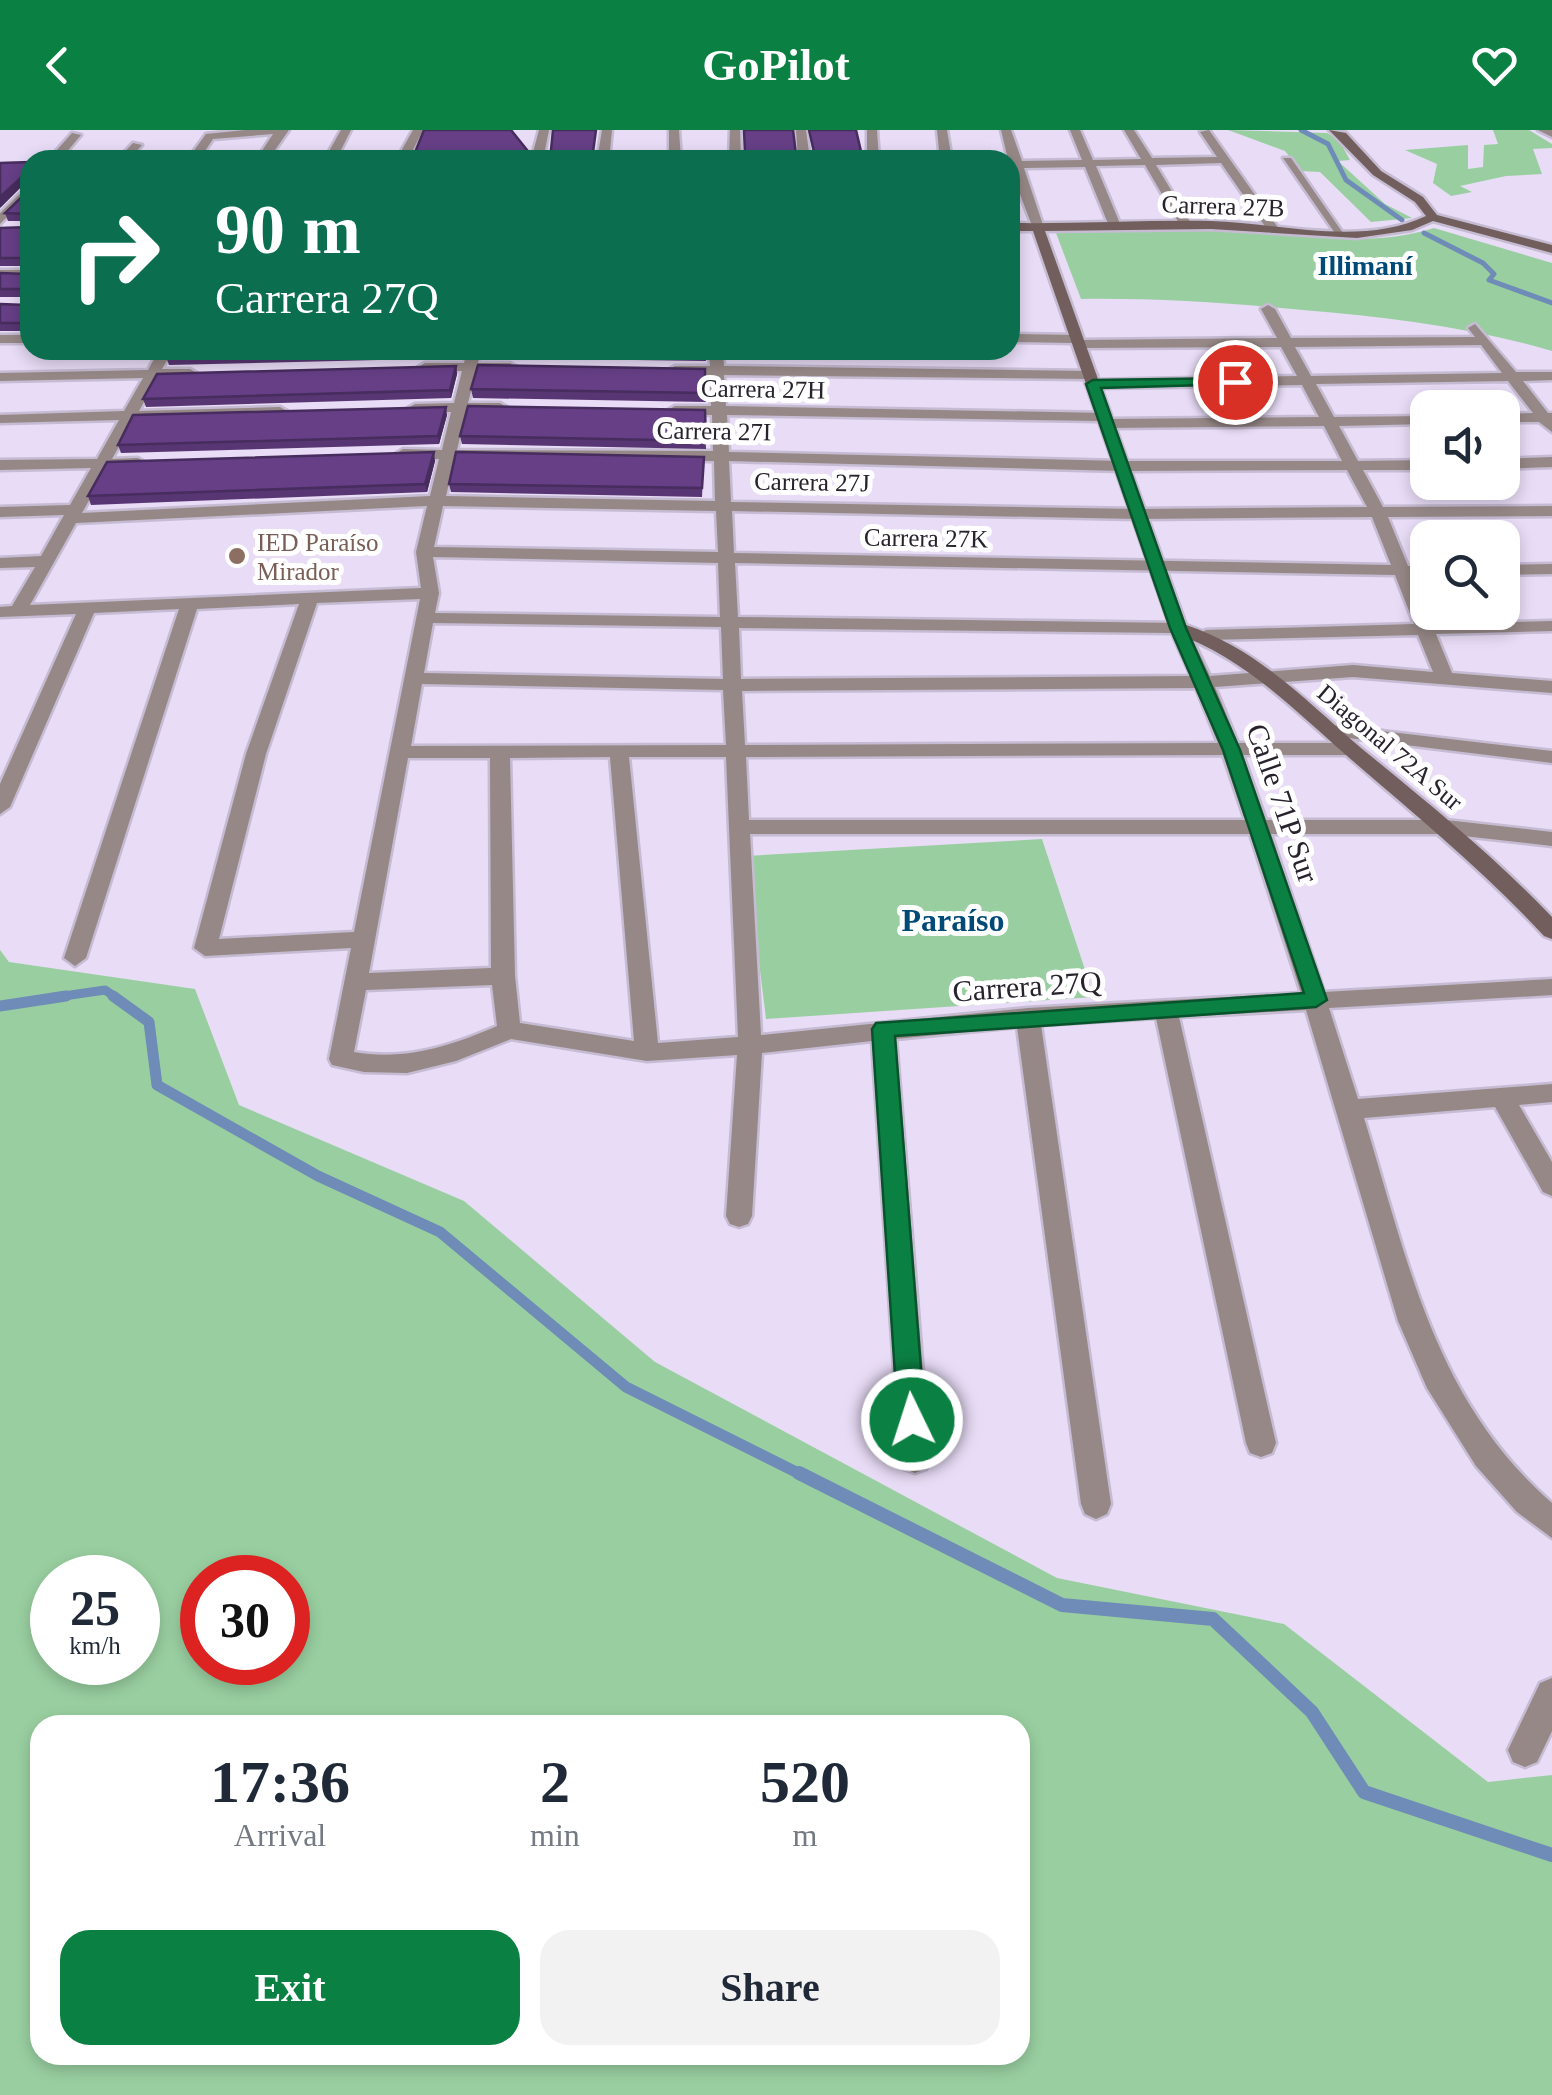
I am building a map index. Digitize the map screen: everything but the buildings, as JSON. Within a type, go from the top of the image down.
[{"type":"street","points":[[200,150],[210,136],[283,130]]},
{"type":"street","points":[[1075,130],[1115,226]]},
{"type":"street","points":[[1129,130],[1186,225]]},
{"type":"street","points":[[1334,130],[1355,145],[1364,162],[1377,174],[1428,206],[1432,217],[1552,250]]},
{"type":"street","points":[[1544,130],[1552,134]]},
{"type":"street","points":[[1205,132],[1273,229]]},
{"type":"street","points":[[63,150],[76,135]]},
{"type":"street","points":[[133,150],[137,146]]},
{"type":"street","points":[[1020,165],[1225,160]]},
{"type":"street","points":[[1287,160],[1341,233]]},
{"type":"street","name":"Calle 71P Sur","points":[[1020,181],[1178,628],[1232,750],[1316,1000],[1412,1321],[1431,1372],[1472,1443],[1521,1498],[1552,1524]]},
{"type":"street","points":[[0,220],[20,198]]},
{"type":"street","name":"Carrera 27B","points":[[1020,228],[1186,225],[1341,233],[1407,227],[1432,217]]},
{"type":"street","points":[[0,229],[15,228]]},
{"type":"street","points":[[1268,308],[1379,514],[1410,592]]},
{"type":"street","points":[[1020,338],[1286,342],[1343,336],[1479,335],[1548,421]]},
{"type":"street","points":[[9,612],[46,562],[160,360]]},
{"type":"street","points":[[410,368],[460,360]]},
{"type":"street","points":[[472,360],[424,552],[430,593],[341,1059],[370,1066],[434,1061],[509,1030],[504,976],[500,752]]},
{"type":"street","points":[[484,360],[527,367]]},
{"type":"street","points":[[660,370],[716,360],[1091,380],[1552,376]]},
{"type":"street","points":[[716,360],[750,1045],[739,1216]]},
{"type":"street","points":[[0,376],[212,373]]},
{"type":"street","points":[[402,408],[520,408]]},
{"type":"street","name":"Carrera 27H","points":[[660,410],[1106,420],[1410,420]]},
{"type":"street","points":[[0,418],[304,411]]},
{"type":"street","points":[[1520,419],[1548,421]]},
{"type":"street","name":"Carrera 27I","points":[[392,454],[721,456],[1122,466],[1410,465]]},
{"type":"street","points":[[0,465],[159,462]]},
{"type":"street","points":[[1520,463],[1552,462]]},
{"type":"street","name":"Carrera 27J","points":[[0,512],[73,514],[435,500],[1138,514],[1552,511]]},
{"type":"street","name":"Carrera 27K","points":[[424,552],[1410,571]]},
{"type":"street","points":[[0,563],[46,562]]},
{"type":"street","points":[[1520,570],[1552,570]]},
{"type":"street","points":[[9,612],[430,593]]},
{"type":"street","points":[[310,598],[256,754],[206,948],[364,939]]},
{"type":"street","points":[[75,958],[190,604]]},
{"type":"street","points":[[0,807],[86,608]]},
{"type":"street","points":[[425,618],[1178,628]]},
{"type":"street","points":[[1520,627],[1552,626]]},
{"type":"street","name":"Diagonal 72A Sur","points":[[1178,628],[1234,648],[1446,827],[1549,925]]},
{"type":"street","points":[[1206,635],[1424,630],[1444,676]]},
{"type":"street","points":[[414,678],[732,685],[1205,682],[1353,671],[1552,687]]},
{"type":"street","points":[[1331,731],[1552,758]]},
{"type":"street","points":[[399,752],[1352,749]]},
{"type":"street","points":[[619,751],[647,1052]]},
{"type":"street","points":[[739,827],[1446,827],[1552,839]]},
{"type":"street","points":[[355,982],[504,976]]},
{"type":"street","name":"Carrera 27Q","points":[[509,1030],[647,1052],[1028,1017],[1552,988]]},
{"type":"street","points":[[1166,1010],[1261,1442]]},
{"type":"street","points":[[1028,1017],[1096,1504]]},
{"type":"street","points":[[883,1029],[915,1458]]},
{"type":"street","points":[[1348,1110],[1552,1093]]},
{"type":"street","points":[[1502,1097],[1552,1185]]},
{"type":"street","points":[[1526,1750],[1552,1695]]},
{"type":"green space","points":[[1228,130],[1327,133],[1339,140],[1350,160],[1338,161],[1385,204],[1412,218],[1371,222],[1320,172],[1301,171],[1285,151]]},
{"type":"green space","points":[[1493,130],[1529,130],[1552,144],[1552,148],[1533,149],[1542,174],[1506,176],[1460,186],[1472,192],[1451,196],[1433,183],[1437,164],[1405,150],[1468,145],[1468,169],[1483,167],[1484,145],[1498,144]]},
{"type":"green space","points":[[1434,228],[1552,263],[1552,351],[1460,329],[1366,316],[1192,302],[1081,299],[1056,233],[1199,229],[1354,239],[1407,235]]},
{"type":"green space","points":[[1042,839],[1094,997],[766,1019],[746,856]]},
{"type":"green space","points":[[0,950],[9,962],[195,989],[239,1105],[464,1201],[655,1362],[1057,1578],[1284,1624],[1488,1782],[1552,1775],[1552,2095],[0,2095]]},
{"type":"waterway","points":[[1301,130],[1328,144],[1346,180],[1402,220]]},
{"type":"waterway","points":[[1424,233],[1483,263],[1494,274],[1489,280],[1552,303]]},
{"type":"waterway","points":[[50,998],[105,990],[117,998]]},
{"type":"waterway","points":[[0,1006],[66,996]]},
{"type":"waterway","points":[[113,996],[149,1022],[157,1085],[318,1176],[440,1232],[626,1387],[804,1476]]},
{"type":"waterway","points":[[799,1473],[1062,1605],[1213,1619],[1312,1712],[1364,1792],[1552,1855]]},
{"type":"place","name":"IED Paraíso Mirador","points":[[237,556]]},
{"type":"district","name":"Illimaní","points":[[1365,265]]},
{"type":"district","name":"Paraíso","points":[[953,920]]},
{"type":"route","points":[[912,1420],[883,1029],[1316,1000],[1232,750],[1178,628],[1093,384],[1235,382]]}]
